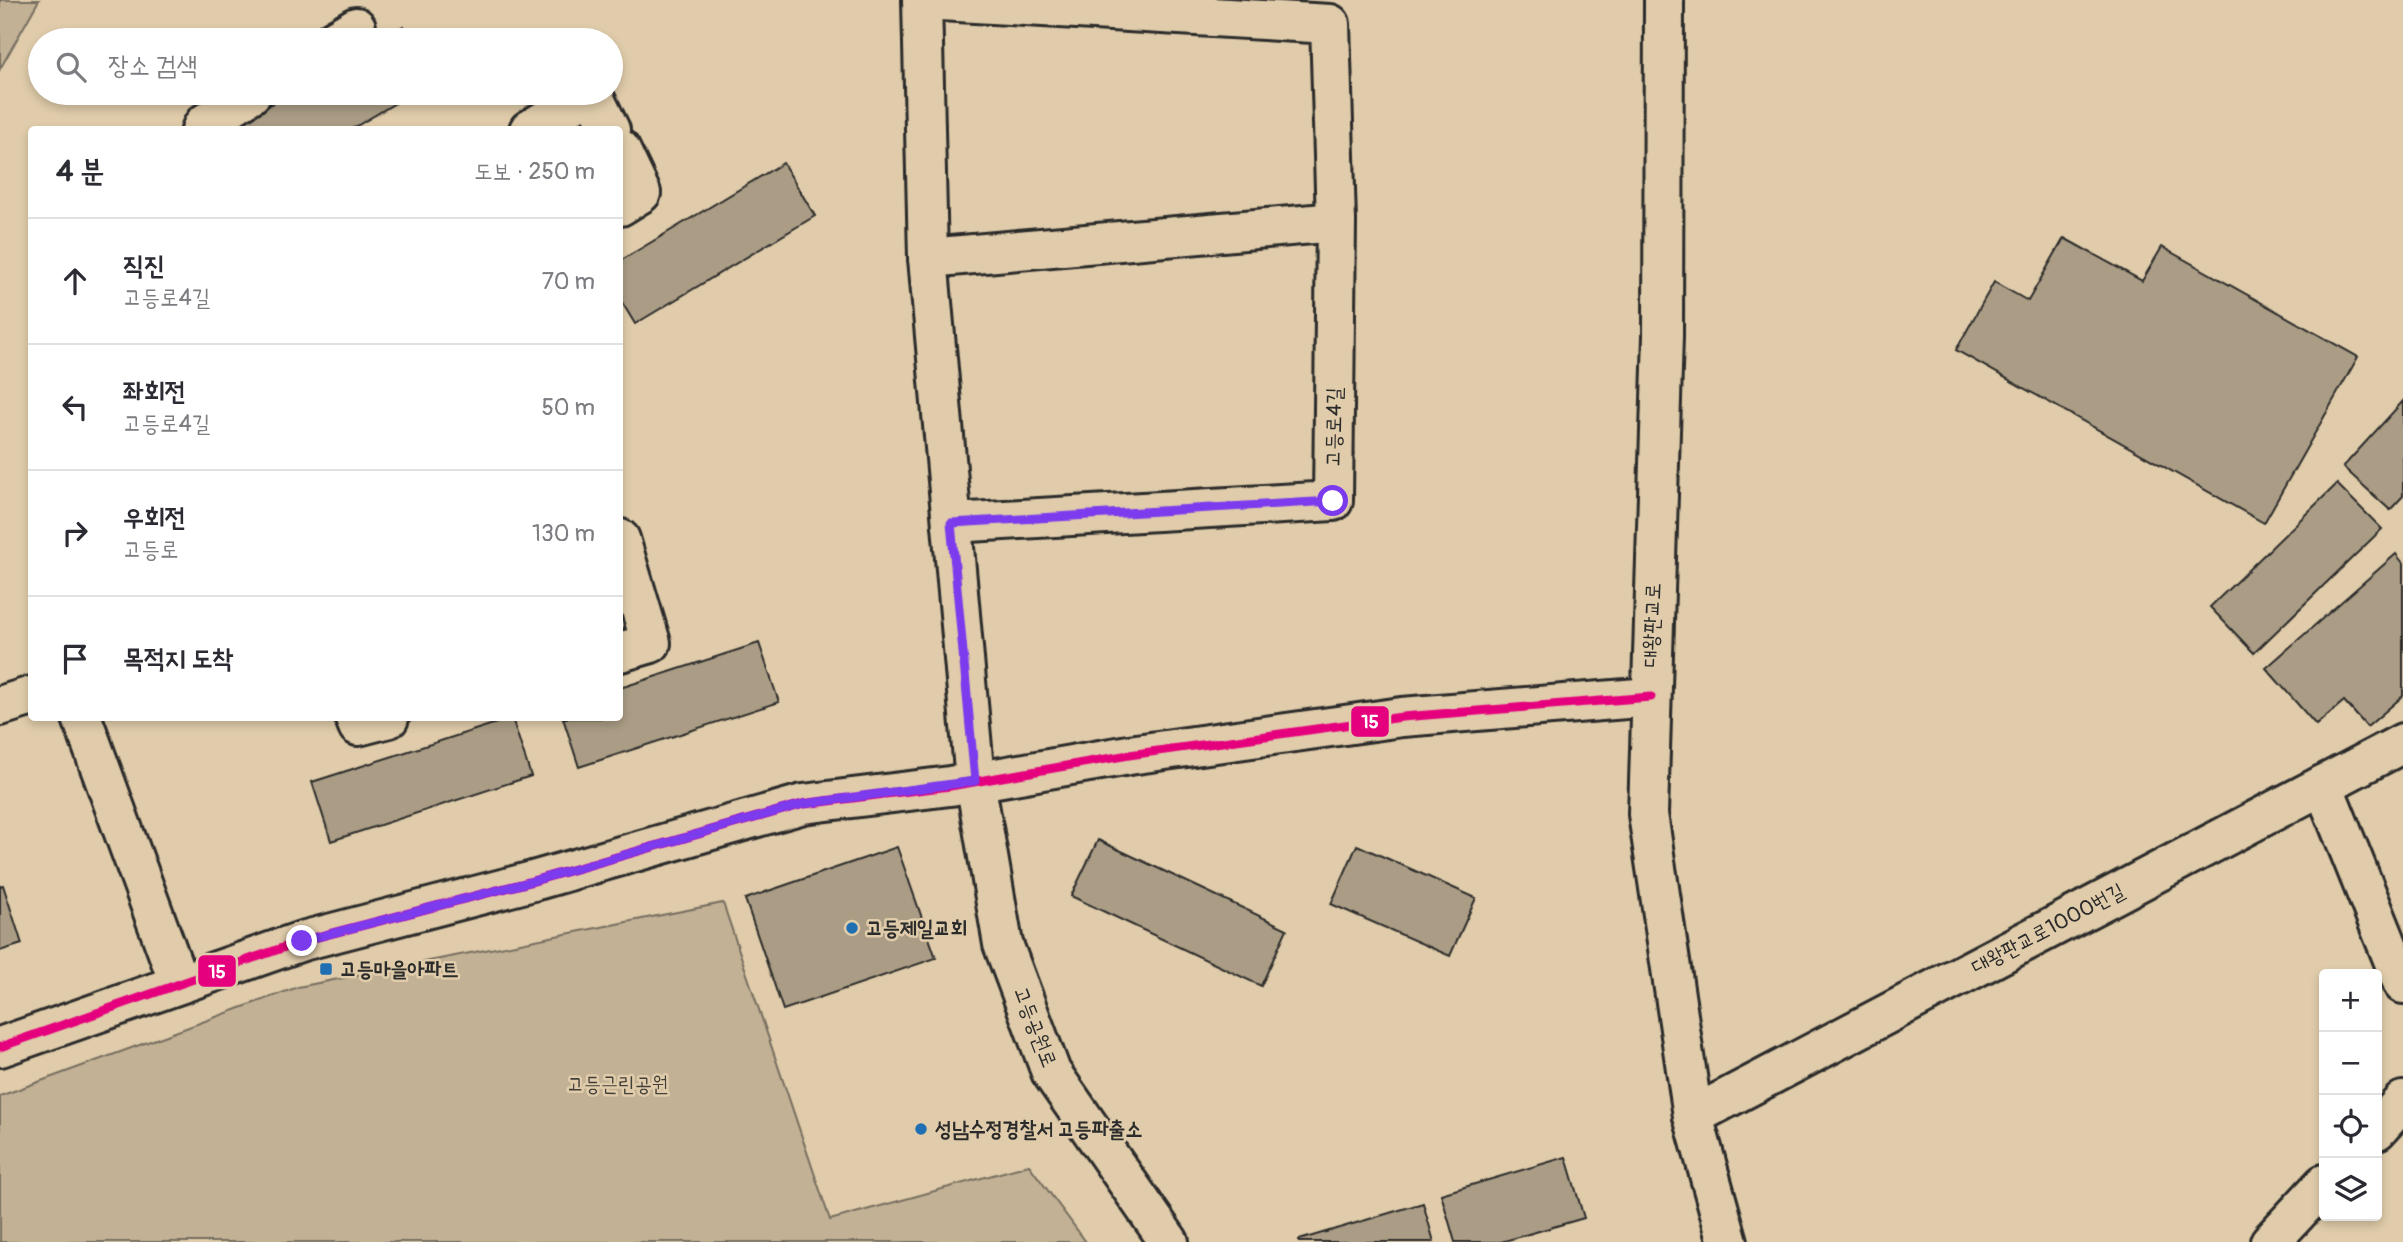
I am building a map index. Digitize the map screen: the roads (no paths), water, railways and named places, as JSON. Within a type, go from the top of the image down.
[{"type":"street","name":"고등로4길","points":[[951,523],[1333,501],[1336,222],[1330,24],[922,0],[928,258],[951,523],[975,781]]},
{"type":"street","name":"대왕판교로","points":[[1664,0],[1663,336],[1648,814],[1693,1116],[1728,1242]]},
{"type":"street","points":[[203,126],[233,105]]},
{"type":"street","points":[[536,126],[571,105]]},
{"type":"street","points":[[597,105],[608,126]]},
{"type":"street","points":[[623,155],[641,193],[623,204]]},
{"type":"street","points":[[928,258],[1336,222]]},
{"type":"street","points":[[623,549],[651,643],[623,651]]},
{"type":"street","points":[[0,706],[28,697]]},
{"type":"street","points":[[0,1048],[302,941],[533,881],[803,804],[975,781],[1129,755],[1402,718],[1651,697]]},
{"type":"street","points":[[83,721],[179,983]]},
{"type":"street","points":[[356,721],[358,726],[377,721]]},
{"type":"street","name":"대왕판교로1000번길","points":[[1693,1116],[2403,743]]},
{"type":"street","name":"고등공원로","points":[[975,781],[1003,944],[1051,1072],[1169,1242]]},
{"type":"street","points":[[2323,785],[2403,984]]},
{"type":"street","points":[[2382,1124],[2403,1101]]},
{"type":"street","points":[[2270,1242],[2319,1189]]},
{"type":"place","name":"고등제일교회","points":[[852,928]]},
{"type":"place","name":"고등마을아파트","points":[[326,969]]},
{"type":"place","name":"성남수정경찰서 고등파출소","points":[[921,1129]]},
{"type":"park label","name":"고등근린공원","points":[[618,1084]]}]
